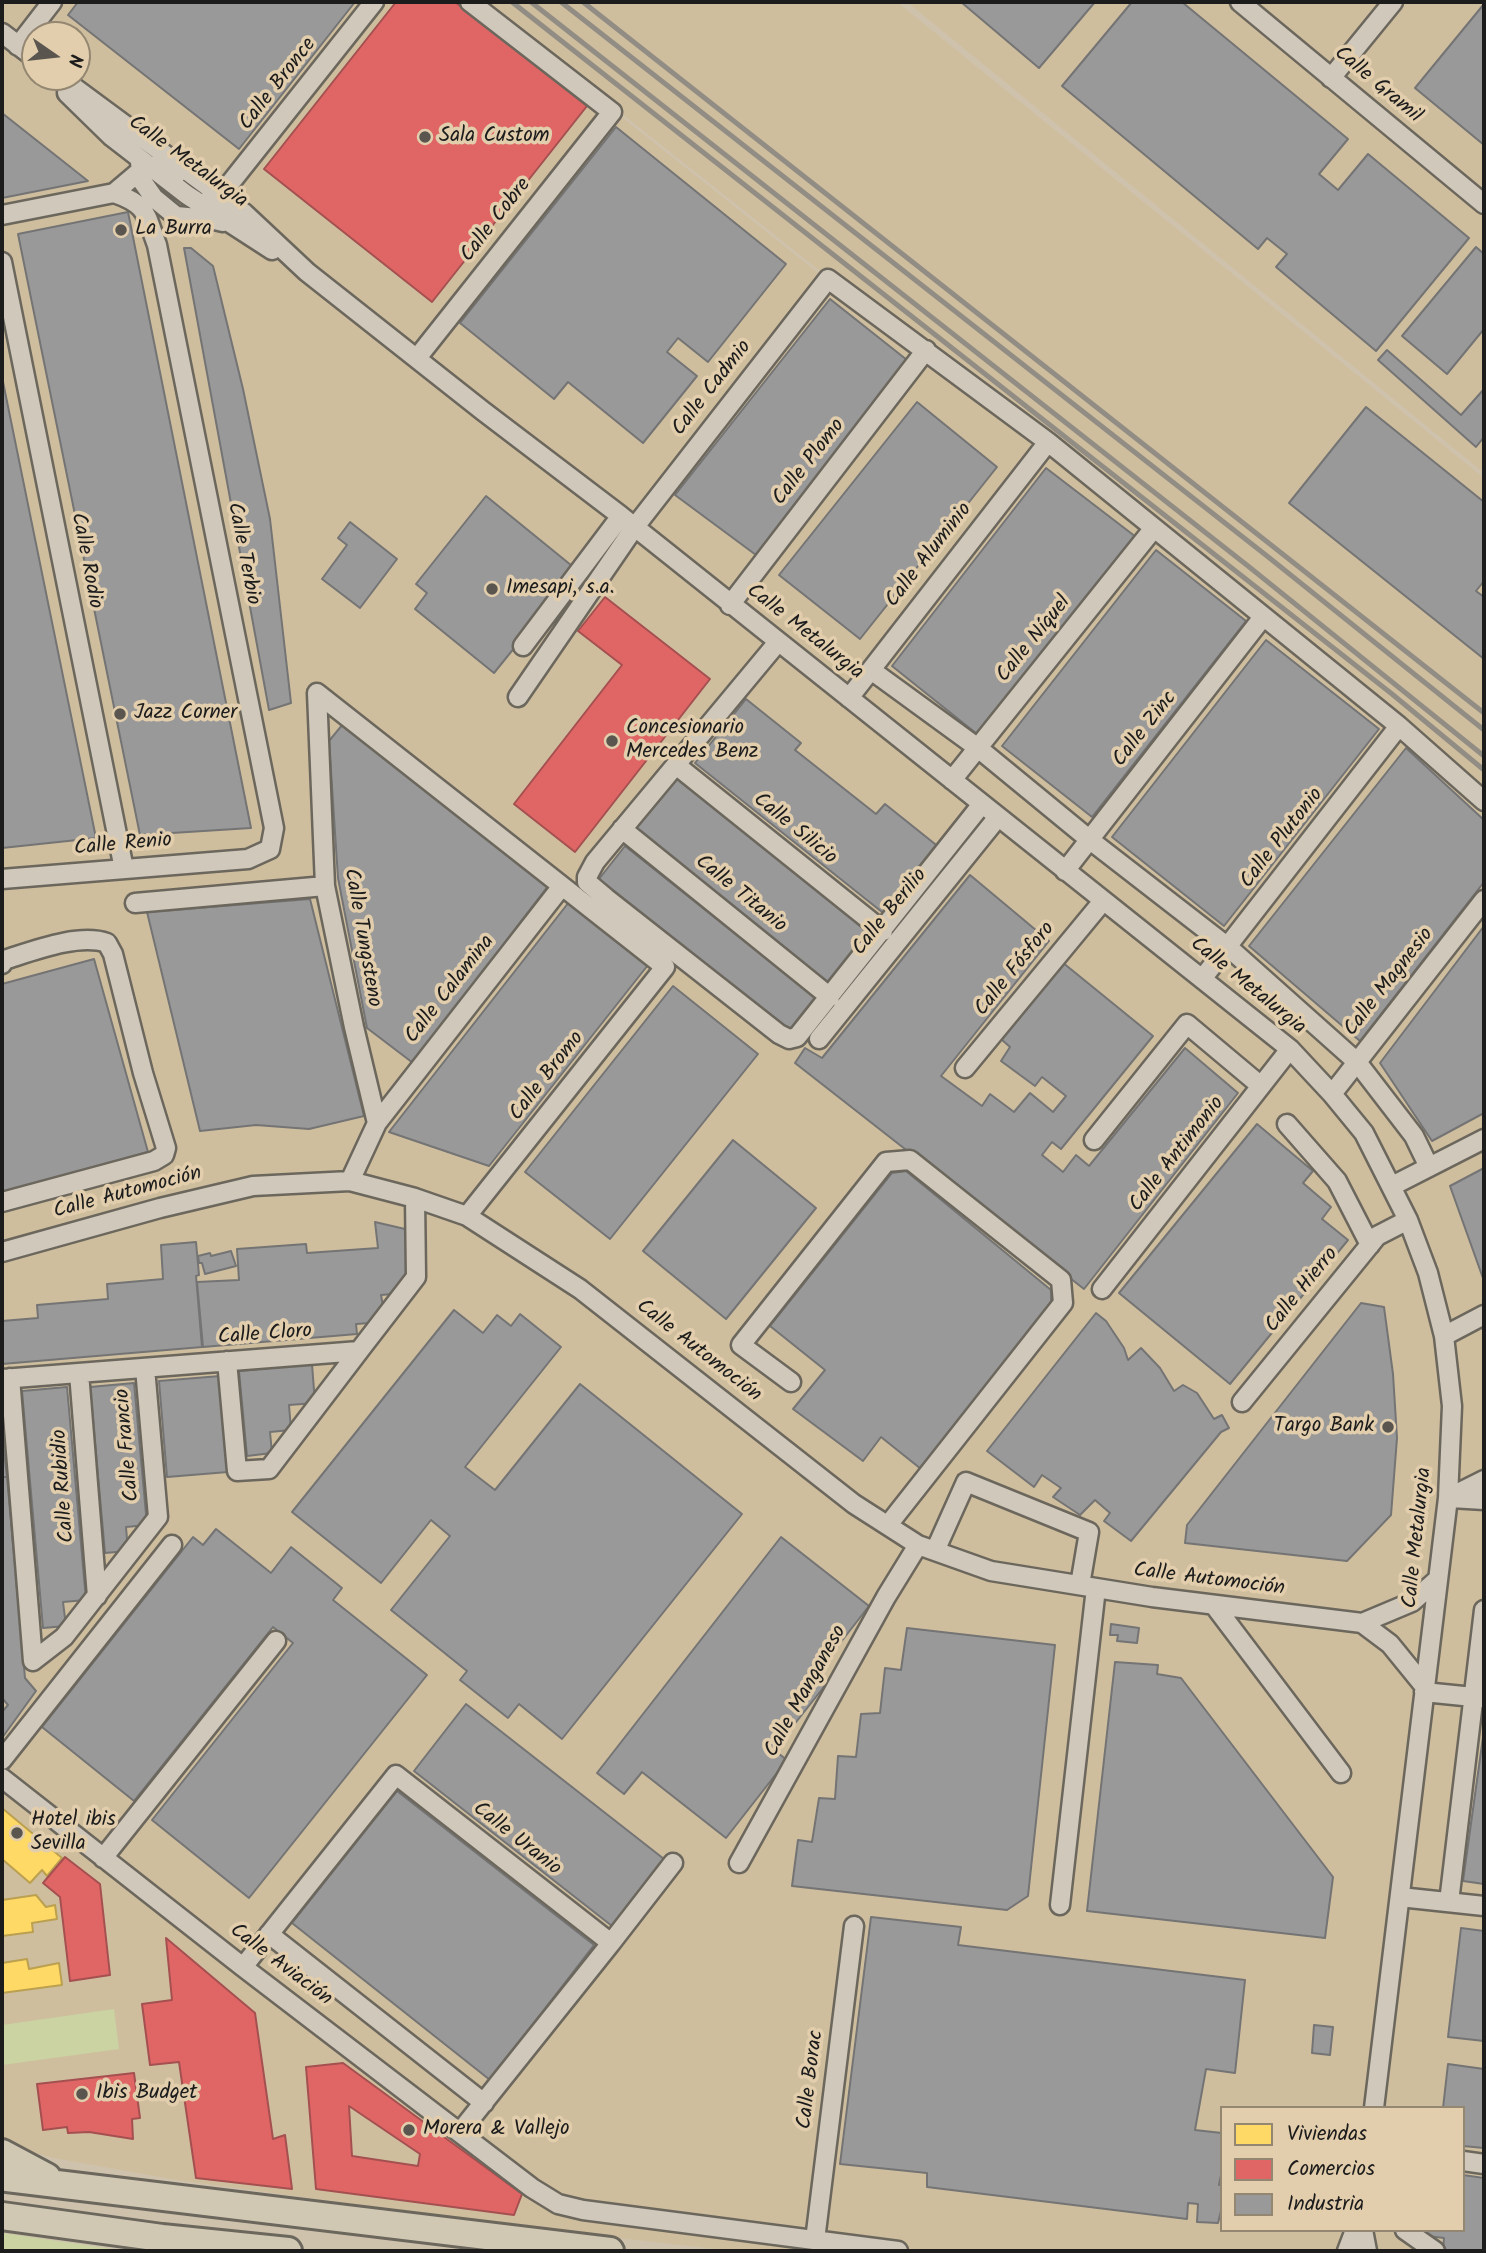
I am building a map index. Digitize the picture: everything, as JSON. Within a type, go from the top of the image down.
[{"type":"highway","points":[[4,2166],[61,2184],[610,2251]]},
{"type":"highway","points":[[2,2217],[288,2251]]},
{"type":"street","points":[[18,46],[52,2]]},
{"type":"street","name":"Calle Bronce","points":[[220,196],[374,2]]},
{"type":"street","name":"Calle Cobre","points":[[417,358],[612,112],[470,2]]},
{"type":"street","name":"Calle Gramil","points":[[1240,2],[1484,204]]},
{"type":"street","points":[[1331,78],[1392,2]]},
{"type":"street","points":[[2,33],[21,48]]},
{"type":"street","name":"Calle Metalurgia","points":[[64,91],[144,165],[233,226],[307,272]]},
{"type":"street","name":"Calle Metalurgia","points":[[79,91],[244,213],[307,272],[627,522],[1290,1049],[1364,1133],[1408,1220],[1428,1273],[1444,1336],[1452,1406],[1448,1498],[1374,2106]]},
{"type":"street","points":[[114,192],[125,159],[122,145]]},
{"type":"street","points":[[2,215],[114,192],[144,165],[161,163],[202,195],[220,196]]},
{"type":"street","points":[[144,165],[142,181],[154,198],[176,216],[211,219],[233,226]]},
{"type":"street","points":[[114,192],[135,200],[145,212],[157,245]]},
{"type":"street","points":[[157,245],[166,222],[176,216]]},
{"type":"street","name":"Calle Terbio","points":[[157,245],[274,828],[270,849],[248,859]]},
{"type":"street","name":"Calle Rodio","points":[[2,262],[124,869]]},
{"type":"street","name":"Calle Cadmio","points":[[627,522],[828,279],[926,350]]},
{"type":"street","points":[[926,350],[1048,442],[1399,726],[1484,801]]},
{"type":"street","name":"Calle Plomo","points":[[730,605],[926,350]]},
{"type":"street","name":"Calle Aluminio","points":[[849,698],[1048,442]]},
{"type":"street","points":[[523,646],[627,522]]},
{"type":"street","points":[[518,697],[627,522]]},
{"type":"street","name":"Calle Níquel","points":[[952,780],[1154,528]]},
{"type":"street","name":"Calle Zinc","points":[[1065,871],[1263,617]]},
{"type":"street","points":[[778,642],[595,862],[587,882],[606,898],[779,1034],[789,1039],[797,1037],[830,997],[982,804]]},
{"type":"street","points":[[871,670],[978,748],[1090,840],[1228,947],[1357,1062],[1414,1136],[1429,1167]]},
{"type":"street","name":"Calle Tungsteno","points":[[377,1122],[354,1027],[326,886],[317,693],[562,886]]},
{"type":"street","name":"Calle Plutonio","points":[[1202,979],[1399,726]]},
{"type":"street","name":"Calle Silicio","points":[[676,765],[883,931]]},
{"type":"street","name":"Calle Berilio","points":[[819,1039],[998,817]]},
{"type":"street","name":"Calle Titanio","points":[[622,829],[830,997]]},
{"type":"street","name":"Calle Renio","points":[[2,879],[248,859]]},
{"type":"street","points":[[135,903],[326,886]]},
{"type":"street","name":"Calle Bromo","points":[[467,1216],[665,967],[562,886]]},
{"type":"street","name":"Calle Calamina","points":[[377,1122],[562,886]]},
{"type":"street","name":"Calle Magnesio","points":[[1332,1094],[1484,900]]},
{"type":"street","name":"Calle Fósforo","points":[[965,1068],[1103,901]]},
{"type":"street","points":[[2,964],[4,960],[74,941],[97,939],[107,943],[113,954],[166,1148],[164,1155],[154,1161],[2,1202]]},
{"type":"street","points":[[1094,1140],[1187,1024],[1261,1086]]},
{"type":"street","name":"Calle Antimonio","points":[[1102,1289],[1290,1049]]},
{"type":"street","points":[[350,1181],[377,1122]]},
{"type":"street","points":[[1287,1124],[1338,1181],[1370,1245]]},
{"type":"street","points":[[1392,1186],[1484,1139]]},
{"type":"street","points":[[791,1382],[741,1345],[886,1162],[910,1160],[1061,1280],[1063,1303],[888,1525]]},
{"type":"street","name":"Calle Automoción","points":[[2,1252],[160,1208],[253,1186],[350,1181],[415,1198],[467,1216],[580,1289],[854,1504],[918,1545],[991,1571],[1214,1605],[1363,1623]]},
{"type":"street","points":[[227,1361],[237,1471],[269,1469],[416,1277],[415,1198]]},
{"type":"street","name":"Calle Hierro","points":[[1242,1402],[1377,1236],[1408,1220]]},
{"type":"street","points":[[1444,1336],[1484,1315]]},
{"type":"street","name":"Calle Cloro","points":[[6,1378],[359,1351]]},
{"type":"street","name":"Calle Francio","points":[[97,1596],[158,1517],[145,1368]]},
{"type":"street","name":"Calle Rubidio","points":[[79,1373],[97,1596]]},
{"type":"street","points":[[6,1378],[33,1661],[64,1637],[97,1596]]},
{"type":"street","points":[[1448,1498],[1484,1480]]},
{"type":"street","points":[[935,1551],[966,1482],[1088,1532],[1088,1587],[1060,1905]]},
{"type":"street","points":[[1448,1498],[1484,1500]]},
{"type":"street","points":[[2,1760],[172,1545]]},
{"type":"street","name":"Calle Manganeso","points":[[739,1863],[886,1597],[918,1545]]},
{"type":"street","points":[[1438,1580],[1412,1602],[1363,1623],[1390,1644],[1424,1690],[1479,1698]]},
{"type":"street","points":[[1214,1605],[1341,1773]]},
{"type":"street","points":[[1450,1902],[1479,1698],[1484,1610]]},
{"type":"street","points":[[103,1858],[276,1640]]},
{"type":"street","points":[[1390,1644],[1417,1655],[1429,1652]]},
{"type":"street","name":"Calle Uranio","points":[[243,1967],[396,1775],[611,1943]]},
{"type":"street","name":"Calle Aviación","points":[[2,1778],[243,1967],[532,2188],[558,2204],[583,2210],[898,2251]]},
{"type":"street","points":[[460,2132],[673,1863]]},
{"type":"street","points":[[1401,1897],[1484,1906]]},
{"type":"street","name":"Calle Borac","points":[[815,2240],[854,1926]]},
{"type":"street","points":[[269,1934],[484,2103]]},
{"type":"street","points":[[1465,2161],[1484,2164]]},
{"type":"street","points":[[1347,2251],[1354,2232]]},
{"type":"street","points":[[1363,2232],[1367,2251]]},
{"type":"street","points":[[1408,2232],[1434,2251]]},
{"type":"shaded area","points":[[2,2],[477,2],[1484,804],[1484,2251],[733,2251],[531,2228],[177,2180],[54,2158],[2,2144]]},
{"type":"shaded area","points":[[481,2],[897,2],[1484,478],[1484,798]]},
{"type":"shaded area","points":[[907,2],[1484,2],[1484,473]]},
{"type":"green space","points":[[114,2009],[119,2049],[2,2065],[2,2025]]},
{"type":"green space","points":[[2,2233],[127,2251],[2,2251]]},
{"type":"building: Viviendas","name":"Hotel ibis Sevilla","points":[[2,1808],[62,1858],[47,1876],[42,1870],[30,1883],[2,1859]]},
{"type":"building: Viviendas","name":"Hotel ibis Sevilla","points":[[36,1895],[46,1907],[55,1905],[57,1919],[32,1923],[33,1932],[2,1936],[2,1900]]},
{"type":"building: Viviendas","points":[[27,1959],[29,1969],[59,1963],[62,1985],[2,1993],[2,1963]]},
{"type":"building: Comercios","name":"Sala Custom","points":[[396,2],[455,2],[587,106],[432,302],[264,169]]},
{"type":"building: Comercios","name":"Concesionario Mercedes Benz","points":[[605,597],[710,679],[575,852],[514,804],[622,665],[578,631]]},
{"type":"building: Comercios","points":[[65,1857],[100,1884],[110,1975],[70,1981],[60,1897],[43,1883]]},
{"type":"building: Comercios","points":[[166,1938],[255,2013],[273,2139],[285,2135],[292,2189],[196,2178],[179,2062],[150,2065],[142,2004],[172,2000]]},
{"type":"building: Comercios","name":"Morera & Vallejo","points":[[343,2063],[522,2194],[514,2215],[316,2189],[306,2067]],"holes":[[[349,2106],[420,2154],[418,2166],[352,2156]]]},
{"type":"building: Comercios","points":[[134,2073],[140,2118],[132,2119],[133,2139],[89,2132],[68,2133],[67,2127],[43,2130],[37,2084]]},
{"type":"building: Industria","points":[[78,2],[355,2],[239,149],[91,33],[91,21],[76,21],[68,15]]},
{"type":"building: Industria","points":[[961,2],[1095,2],[1039,68]]},
{"type":"building: Industria","points":[[1132,2],[1182,2],[1348,139],[1319,174],[1338,190],[1368,154],[1469,238],[1376,351],[1276,267],[1287,254],[1267,238],[1258,249],[1062,86]]},
{"type":"building: Industria","points":[[1484,4],[1484,145],[1415,88]]},
{"type":"building: Industria","points":[[2,113],[88,181],[2,198]]},
{"type":"building: Industria","points":[[616,127],[786,264],[708,362],[678,338],[667,352],[697,376],[643,443],[568,382],[554,399],[460,323]]},
{"type":"building: Industria","points":[[128,212],[251,828],[140,835],[18,234]]},
{"type":"building: Industria","points":[[1476,247],[1484,254],[1484,329],[1447,374],[1402,336]]},
{"type":"building: Industria","points":[[184,248],[191,248],[213,266],[243,389],[270,519],[291,703],[269,710]]},
{"type":"building: Industria","points":[[830,299],[907,360],[756,555],[675,495]]},
{"type":"building: Industria","points":[[1387,350],[1461,415],[1484,389],[1484,437],[1476,447],[1378,360]]},
{"type":"building: Industria","points":[[2,377],[96,838],[2,848]]},
{"type":"building: Industria","points":[[917,402],[997,467],[860,639],[779,575]]},
{"type":"building: Industria","points":[[1366,407],[1484,502],[1484,581],[1476,591],[1484,597],[1484,659],[1289,503]]},
{"type":"building: Industria","points":[[1046,468],[1136,537],[977,734],[892,666]]},
{"type":"building: Industria","name":"Imesapi, s.a.","points":[[486,496],[577,570],[494,673],[415,609],[427,593],[416,584]]},
{"type":"building: Industria","points":[[350,522],[397,559],[360,608],[322,579],[347,545],[338,538]]},
{"type":"building: Industria","points":[[1156,550],[1246,621],[1092,817],[1002,746]]},
{"type":"building: Industria","points":[[1266,640],[1379,729],[1224,926],[1112,837]]},
{"type":"building: Industria","points":[[746,699],[801,743],[795,750],[876,814],[885,804],[940,848],[887,916],[695,763]]},
{"type":"building: Industria","points":[[343,724],[548,886],[413,1063],[367,1028],[338,878],[329,741]]},
{"type":"building: Industria","points":[[1406,748],[1484,820],[1484,882],[1360,1041],[1249,946]]},
{"type":"building: Industria","points":[[677,777],[872,935],[831,986],[636,828]]},
{"type":"building: Industria","points":[[625,846],[820,1001],[794,1034],[599,879]]},
{"type":"building: Industria","points":[[970,875],[1049,941],[941,1076],[982,1106],[990,1094],[1014,1112],[1030,1093],[1053,1112],[1066,1096],[1042,1077],[1035,1086],[1001,1061],[1010,1047],[1001,1039],[1062,962],[1153,1036],[1061,1149],[1052,1142],[1042,1155],[1063,1172],[1076,1155],[1089,1166],[1185,1048],[1238,1093],[1084,1289],[795,1063],[805,1048],[822,1058]]},
{"type":"building: Industria","points":[[310,899],[364,1116],[309,1129],[256,1125],[200,1131],[147,912]]},
{"type":"building: Industria","points":[[569,902],[648,965],[489,1166],[389,1132]]},
{"type":"building: Industria","points":[[1484,926],[1484,1113],[1432,1141],[1380,1063]]},
{"type":"building: Industria","points":[[94,959],[148,1152],[2,1193],[2,984]]},
{"type":"building: Industria","points":[[673,986],[758,1054],[610,1239],[525,1172]]},
{"type":"building: Industria","points":[[1257,1124],[1313,1171],[1303,1183],[1331,1207],[1322,1219],[1348,1240],[1230,1384],[1119,1293]]},
{"type":"building: Industria","points":[[733,1140],[816,1208],[726,1319],[643,1251]]},
{"type":"building: Industria","points":[[1484,1168],[1484,1281],[1450,1186]]},
{"type":"building: Industria","points":[[906,1171],[1051,1290],[1051,1304],[921,1469],[881,1437],[863,1461],[793,1409],[825,1370],[770,1326],[892,1173]]},
{"type":"building: Industria","points":[[375,1222],[405,1229],[408,1276],[393,1294],[381,1295],[383,1306],[370,1323],[356,1324],[357,1334],[203,1347],[197,1282],[239,1280],[237,1249],[306,1244],[307,1253],[378,1248]]},
{"type":"building: Industria","points":[[196,1242],[202,1347],[2,1364],[2,1321],[38,1318],[37,1305],[108,1299],[107,1284],[163,1279],[161,1245]]},
{"type":"building: Industria","points":[[231,1251],[236,1266],[205,1274],[198,1256]]},
{"type":"building: Industria","points":[[1361,1303],[1384,1307],[1393,1374],[1397,1438],[1391,1515],[1347,1561],[1185,1543],[1187,1525]]},
{"type":"building: Industria","points":[[454,1310],[483,1333],[497,1315],[511,1326],[520,1314],[561,1347],[465,1467],[495,1490],[580,1384],[742,1514],[562,1739],[519,1704],[508,1718],[460,1680],[467,1671],[391,1610],[450,1536],[431,1520],[381,1583],[292,1512]]},
{"type":"building: Industria","points":[[1096,1313],[1106,1321],[1124,1348],[1128,1360],[1141,1348],[1160,1368],[1174,1391],[1183,1385],[1197,1393],[1214,1419],[1222,1415],[1229,1428],[1221,1432],[1131,1541],[1104,1521],[1110,1513],[1095,1500],[1080,1515],[1053,1497],[1061,1488],[1042,1475],[1034,1487],[987,1451]]},
{"type":"building: Industria","points":[[312,1364],[315,1403],[289,1405],[291,1430],[270,1432],[272,1453],[247,1456],[239,1371]]},
{"type":"building: Industria","points":[[220,1376],[228,1472],[167,1477],[159,1381]]},
{"type":"building: Industria","points":[[134,1383],[147,1525],[126,1527],[128,1551],[105,1553],[90,1387]]},
{"type":"building: Industria","points":[[67,1387],[86,1600],[63,1602],[66,1626],[43,1628],[22,1391]]},
{"type":"building: Industria","points":[[2,1434],[7,1477],[2,1477]]},
{"type":"building: Industria","points":[[2,1477],[7,1477],[25,1678],[36,1691],[2,1738],[2,1712],[8,1705],[2,1698]]},
{"type":"building: Industria","points":[[216,1529],[271,1573],[291,1547],[342,1588],[333,1600],[427,1675],[249,1898],[152,1820],[293,1643],[273,1627],[134,1801],[42,1727],[193,1537],[203,1545]]},
{"type":"building: Industria","points":[[781,1537],[869,1606],[816,1674],[827,1683],[774,1750],[787,1760],[726,1838],[642,1772],[624,1794],[597,1773]]},
{"type":"building: Industria","points":[[1111,1624],[1139,1628],[1137,1643],[1117,1641],[1118,1635],[1110,1635]]},
{"type":"building: Industria","points":[[907,1628],[1055,1645],[1028,1896],[1007,1910],[792,1886],[798,1840],[812,1842],[819,1798],[835,1799],[838,1756],[856,1757],[861,1714],[880,1713],[885,1668],[901,1670]]},
{"type":"building: Industria","points":[[1115,1662],[1158,1665],[1157,1674],[1181,1678],[1333,1877],[1325,1938],[1087,1911]]},
{"type":"building: Industria","points":[[466,1704],[664,1859],[612,1926],[414,1771]]},
{"type":"building: Industria","points":[[1484,1730],[1484,1884],[1463,1881]]},
{"type":"building: Industria","points":[[397,1791],[594,1945],[490,2080],[292,1923]]},
{"type":"building: Industria","points":[[871,1917],[961,1927],[958,1945],[1245,1980],[1235,2073],[1206,2069],[1195,2130],[1220,2133],[1218,2223],[1197,2222],[1198,2204],[1188,2203],[1187,2219],[927,2187],[927,2173],[840,2164]]},
{"type":"building: Industria","points":[[1461,1928],[1484,1931],[1484,2041],[1448,2037]]},
{"type":"building: Industria","points":[[1314,2025],[1333,2027],[1330,2055],[1312,2053]]},
{"type":"building: Industria","points":[[1448,2064],[1484,2069],[1484,2148],[1465,2146],[1465,2106],[1443,2106]]},
{"type":"building: Industria","points":[[1465,2175],[1484,2178],[1484,2251],[1443,2251],[1444,2238],[1427,2236],[1427,2232],[1465,2232]]},
{"type":"railway","points":[[512,2],[1392,694],[1484,770]]},
{"type":"railway","points":[[531,2],[1248,566],[1484,756]]},
{"type":"railway","points":[[561,2],[1267,556],[1484,730]]},
{"type":"railway","points":[[583,2],[1484,713]]},
{"type":"place","name":"Sala Custom","points":[[425,137]]},
{"type":"place","name":"La Burra","points":[[121,230]]},
{"type":"place","name":"Imesapi, s.a.","points":[[492,589]]},
{"type":"place","name":"Jazz Corner","points":[[120,714]]},
{"type":"place","name":"Concesionario Mercedes Benz","points":[[612,741]]},
{"type":"place","name":"Targo Bank","points":[[1388,1427]]},
{"type":"place","name":"Hotel ibis Sevilla","points":[[17,1833]]},
{"type":"place","name":"Ibis Budget","points":[[82,2094]]},
{"type":"place","name":"Morera & Vallejo","points":[[409,2130]]}]
